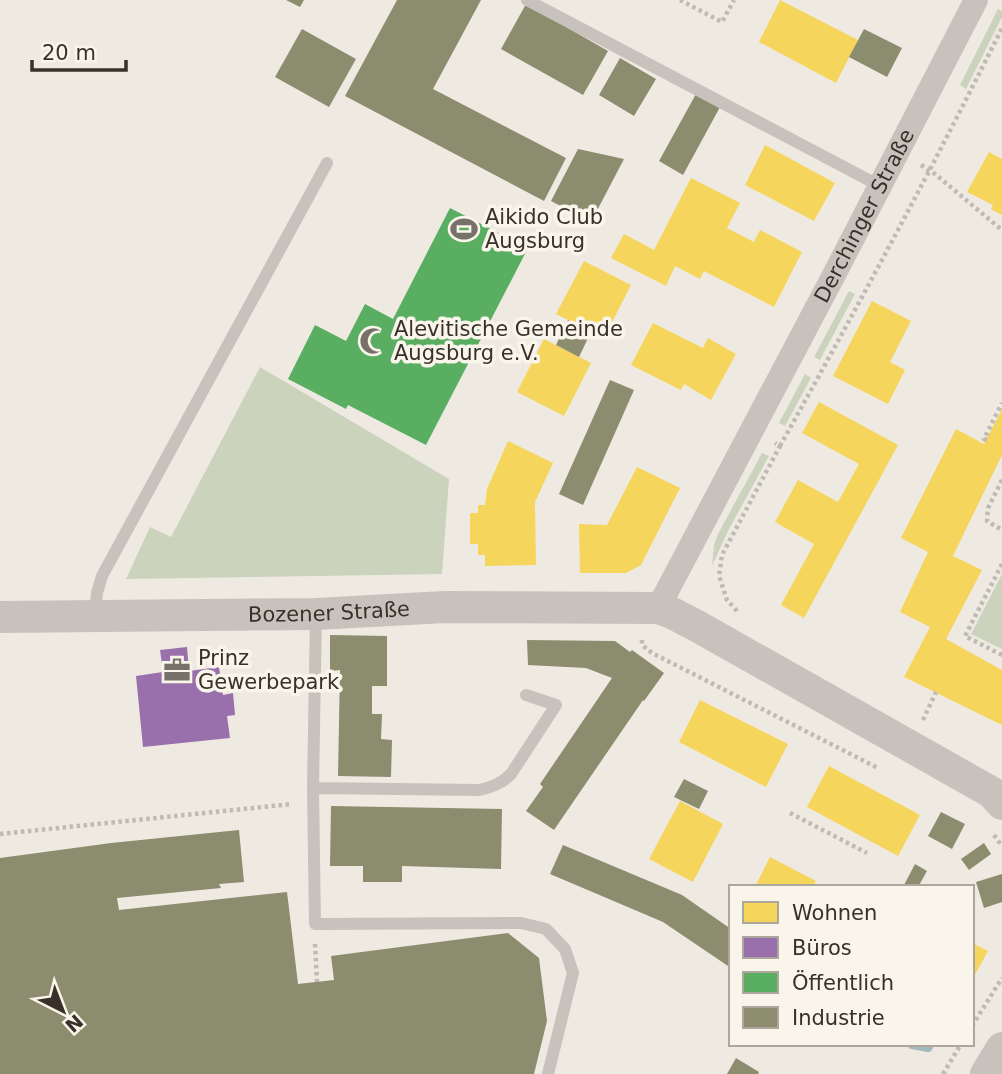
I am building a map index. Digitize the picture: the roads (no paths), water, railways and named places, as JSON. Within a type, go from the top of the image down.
[{"type":"street","name":"Derchinger Straße","points":[[658,608],[976,0]]},
{"type":"street","name":"Bozener Straße","points":[[0,617],[316,614],[445,607],[658,608]]},
{"type":"street","points":[[658,608],[707,632],[991,792],[997,818]]},
{"type":"street","points":[[986,1074],[1002,1048]]},
{"type":"lane","points":[[527,0],[880,186]]},
{"type":"lane","points":[[95,617],[102,576],[327,163]]},
{"type":"lane","points":[[316,614],[314,924],[521,923],[546,929],[565,949],[573,974],[548,1074]]},
{"type":"lane","points":[[314,795],[479,790],[495,786],[512,775],[556,705],[526,695]]},
{"type":"waterway","points":[[923,1046],[928,1047]]},
{"type":"place","name":"Aikido Club Augsburg","points":[[464,229]]},
{"type":"place","name":"Alevitische Gemeinde Augsburg e.V.","points":[[373,341]]},
{"type":"place","name":"Prinz Gewerbepark","points":[[177,670]]}]
